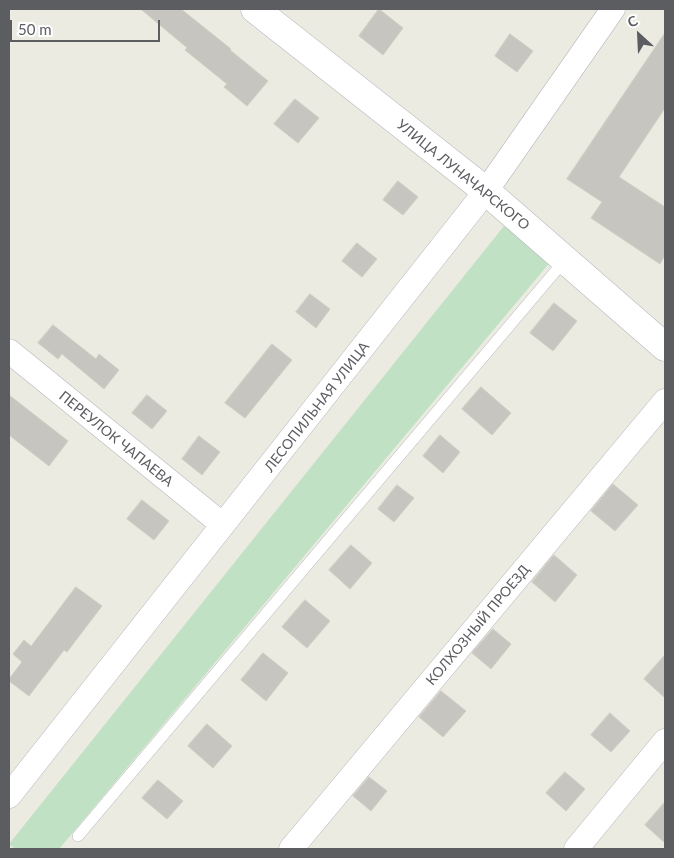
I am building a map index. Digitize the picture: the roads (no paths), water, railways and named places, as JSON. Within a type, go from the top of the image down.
[{"type":"street","name":"УЛИЦА ЛУНАЧАРСКОГО","points":[[256,9],[486,191],[665,347]]},
{"type":"street","name":"ЛЕСОПИЛЬНАЯ УЛИЦА","points":[[9,796],[486,191],[613,9]]},
{"type":"street","name":"ПЕРЕУЛОК ЧАПАЕВА","points":[[9,352],[223,526]]},
{"type":"street","name":"КОЛХОЗНЫЙ ПРОЕЗД","points":[[291,849],[665,401]]},
{"type":"street","points":[[576,849],[665,741]]},
{"type":"lane","points":[[78,836],[565,260]]}]
